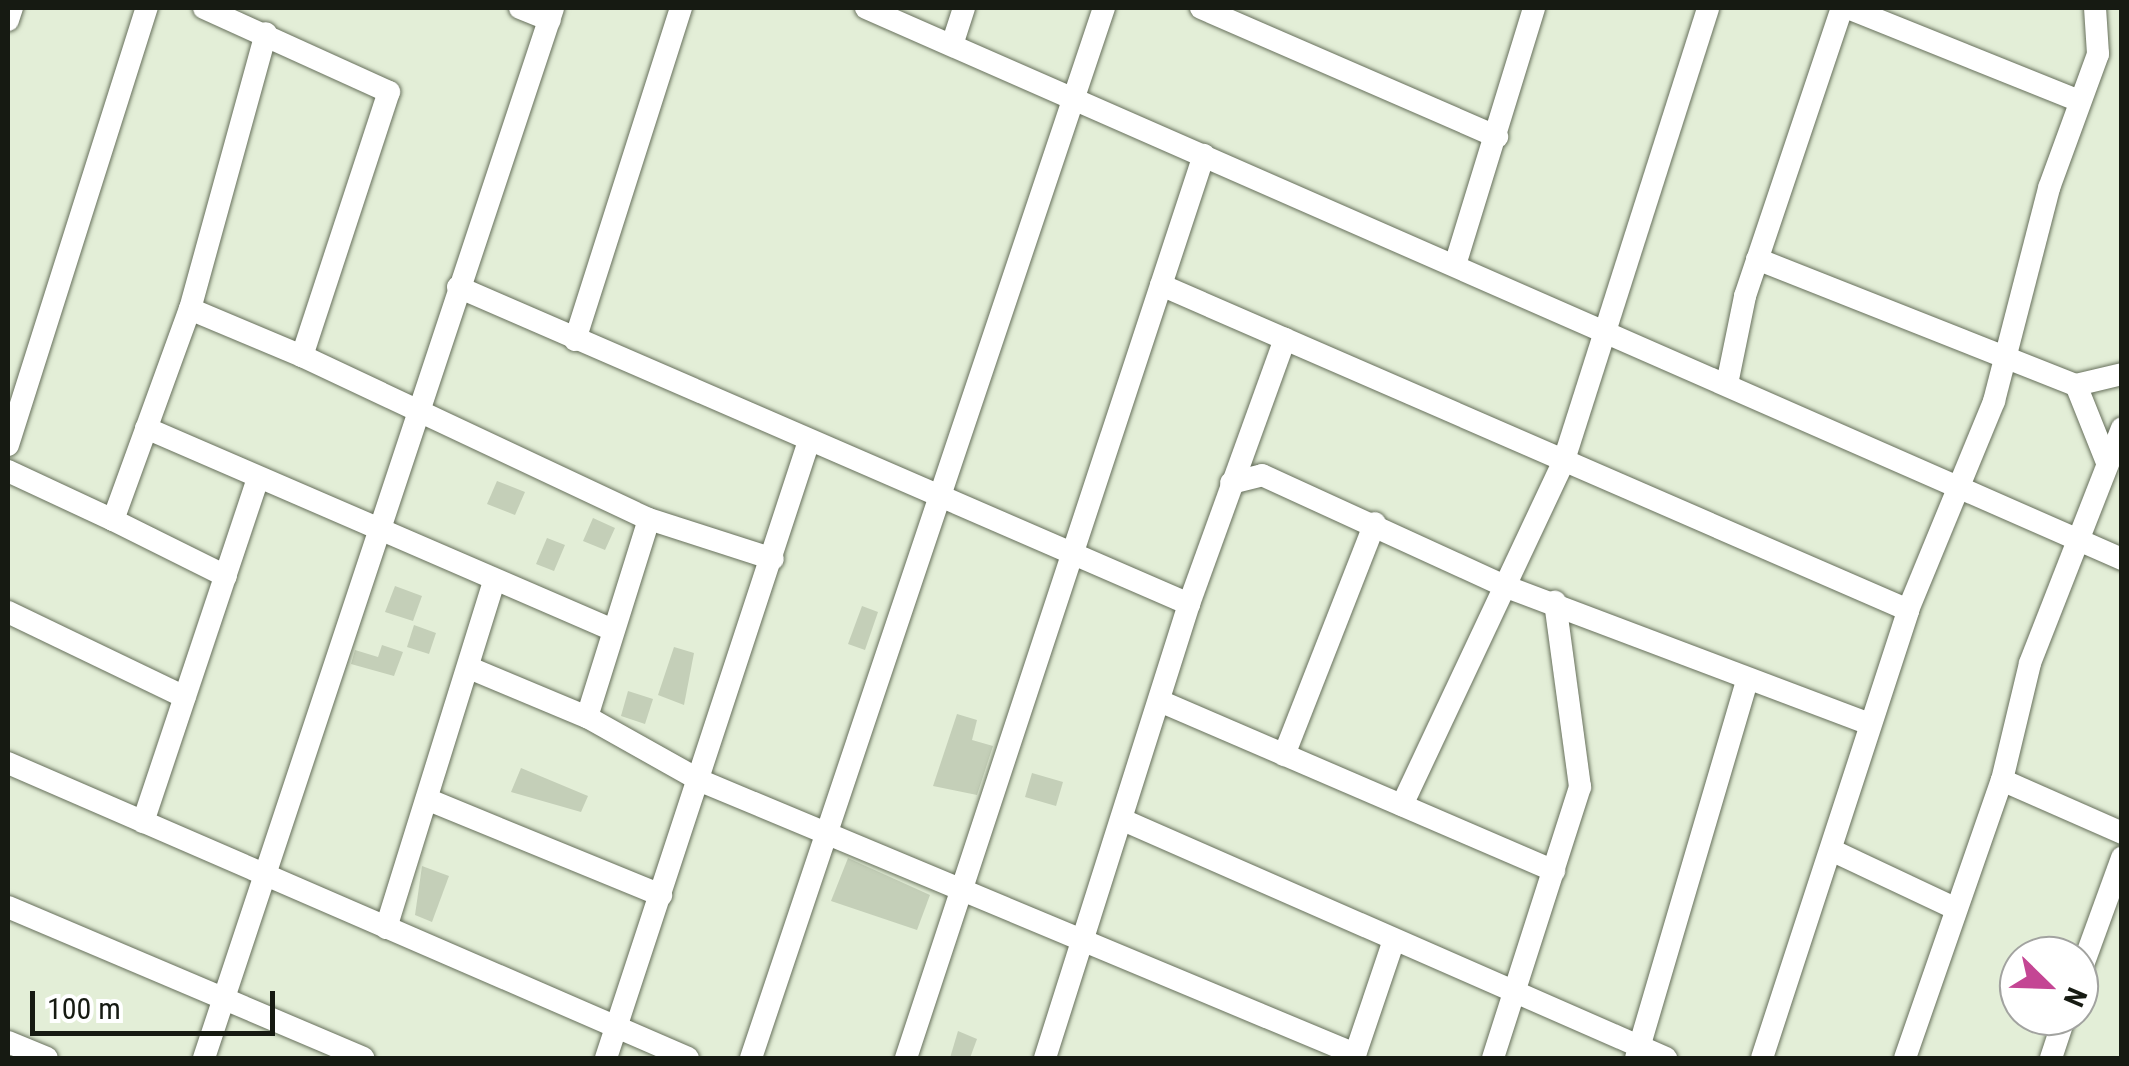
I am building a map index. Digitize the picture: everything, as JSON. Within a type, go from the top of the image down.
[{"type":"street","points":[[8,20],[12,8]]},
{"type":"street","points":[[8,446],[147,8]]},
{"type":"street","points":[[204,8],[389,92],[302,356]]},
{"type":"street","points":[[204,1058],[416,410],[551,14],[520,8]]},
{"type":"street","points":[[574,340],[681,8]]},
{"type":"street","points":[[866,8],[1726,384],[1952,488],[2122,559]]},
{"type":"street","points":[[952,45],[964,8]]},
{"type":"street","points":[[751,1058],[1104,8]]},
{"type":"street","points":[[1201,8],[1247,16],[1498,138]]},
{"type":"street","points":[[1455,265],[1498,138],[1534,8]]},
{"type":"street","points":[[1402,806],[1564,460],[1708,8]]},
{"type":"street","points":[[1726,384],[1757,259],[1845,8],[2078,101]]},
{"type":"street","points":[[1762,1058],[1908,610],[1952,488],[1979,446],[2008,355],[2078,101],[2098,54],[2095,8]]},
{"type":"street","points":[[113,520],[190,308],[266,33]]},
{"type":"street","points":[[906,1058],[1204,155]]},
{"type":"street","points":[[1757,259],[2076,385],[2122,374]]},
{"type":"street","points":[[1161,284],[1908,610]]},
{"type":"street","points":[[458,287],[808,444],[1075,550],[1189,604]]},
{"type":"street","points":[[190,308],[302,356],[649,519],[773,559]]},
{"type":"street","points":[[1045,1058],[1162,702],[1189,604],[1285,339]]},
{"type":"street","points":[[2076,385],[2106,460]]},
{"type":"street","points":[[146,428],[376,533],[614,630]]},
{"type":"street","points":[[1904,1058],[1952,907],[2002,780],[2030,664],[2079,543],[2106,460],[2122,428]]},
{"type":"street","points":[[606,1058],[701,781],[808,444]]},
{"type":"street","points":[[8,471],[226,576]]},
{"type":"street","points":[[1230,484],[1262,475],[1375,523],[1506,587],[1555,602],[1747,680],[1870,724]]},
{"type":"street","points":[[143,822],[258,479]]},
{"type":"street","points":[[587,717],[649,519]]},
{"type":"street","points":[[1284,755],[1375,523]]},
{"type":"street","points":[[386,928],[472,669],[494,581]]},
{"type":"street","points":[[1493,1058],[1554,870],[1580,774],[1555,602]]},
{"type":"street","points":[[8,612],[185,697]]},
{"type":"street","points":[[472,669],[587,717],[701,781],[1084,937],[1355,1056],[1394,940]]},
{"type":"street","points":[[1637,1053],[1747,680]]},
{"type":"street","points":[[1162,702],[1554,870]]},
{"type":"street","points":[[8,763],[688,1058]]},
{"type":"street","points":[[2002,780],[2122,834]]},
{"type":"street","points":[[429,800],[661,896]]},
{"type":"street","points":[[1123,820],[1637,1053],[1666,1058]]},
{"type":"street","points":[[1831,850],[1952,907]]},
{"type":"street","points":[[2094,936],[2122,858]]},
{"type":"street","points":[[8,906],[362,1058]]},
{"type":"street","points":[[8,1042],[47,1058]]},
{"type":"building","points":[[497,481],[525,492],[515,515],[487,504]]},
{"type":"building","points":[[593,518],[615,528],[605,550],[583,541]]},
{"type":"building","points":[[547,538],[565,545],[554,571],[536,564]]},
{"type":"building","points":[[395,586],[422,596],[413,621],[385,612]]},
{"type":"building","points":[[862,606],[878,612],[865,650],[848,644]]},
{"type":"building","points":[[414,625],[436,633],[429,654],[407,647]]},
{"type":"building","points":[[382,645],[403,652],[394,676],[351,664],[355,650],[378,657]]},
{"type":"building","points":[[674,647],[694,653],[684,705],[658,695]]},
{"type":"building","points":[[628,691],[653,699],[645,724],[621,716]]},
{"type":"building","points":[[957,714],[977,720],[972,740],[993,746],[977,795],[933,786]]},
{"type":"building","points":[[521,768],[588,796],[581,812],[511,792]]},
{"type":"building","points":[[1032,773],[1063,782],[1056,806],[1025,797]]},
{"type":"building","points":[[848,858],[930,895],[917,930],[831,901]]},
{"type":"building","points":[[422,866],[449,876],[432,922],[415,915]]},
{"type":"building","points":[[958,1031],[977,1039],[970,1058],[950,1058]]}]
